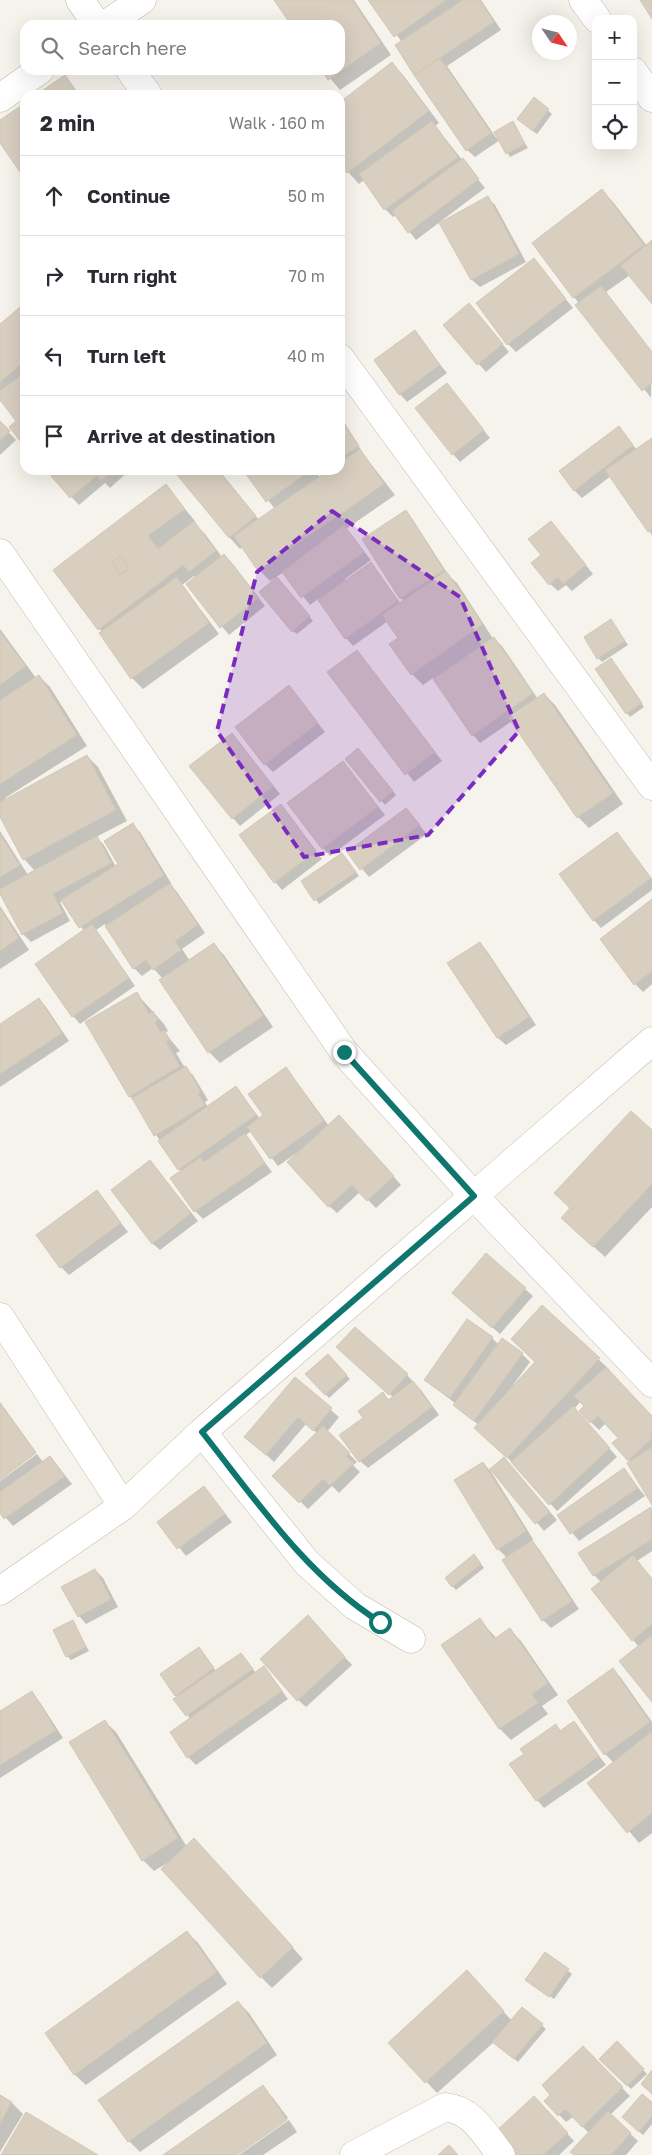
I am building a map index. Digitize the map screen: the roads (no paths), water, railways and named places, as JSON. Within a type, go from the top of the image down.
[{"type":"street","points":[[80,0],[94,20]]},
{"type":"street","points":[[112,20],[142,0]]},
{"type":"street","points":[[583,0],[594,15]]},
{"type":"street","points":[[0,98],[33,75]]},
{"type":"street","points":[[134,75],[144,90]]},
{"type":"street","points":[[637,77],[652,98]]},
{"type":"street","points":[[345,365],[652,786]]},
{"type":"street","points":[[0,553],[344,1052],[474,1196],[652,1383]]},
{"type":"street","points":[[0,1591],[123,1506],[202,1432],[652,1041]]},
{"type":"street","points":[[0,1317],[123,1506]]},
{"type":"street","points":[[202,1432],[307,1563],[355,1606],[411,1639]]},
{"type":"street","points":[[354,2155],[445,2106],[458,2108],[468,2114],[501,2155]]}]
